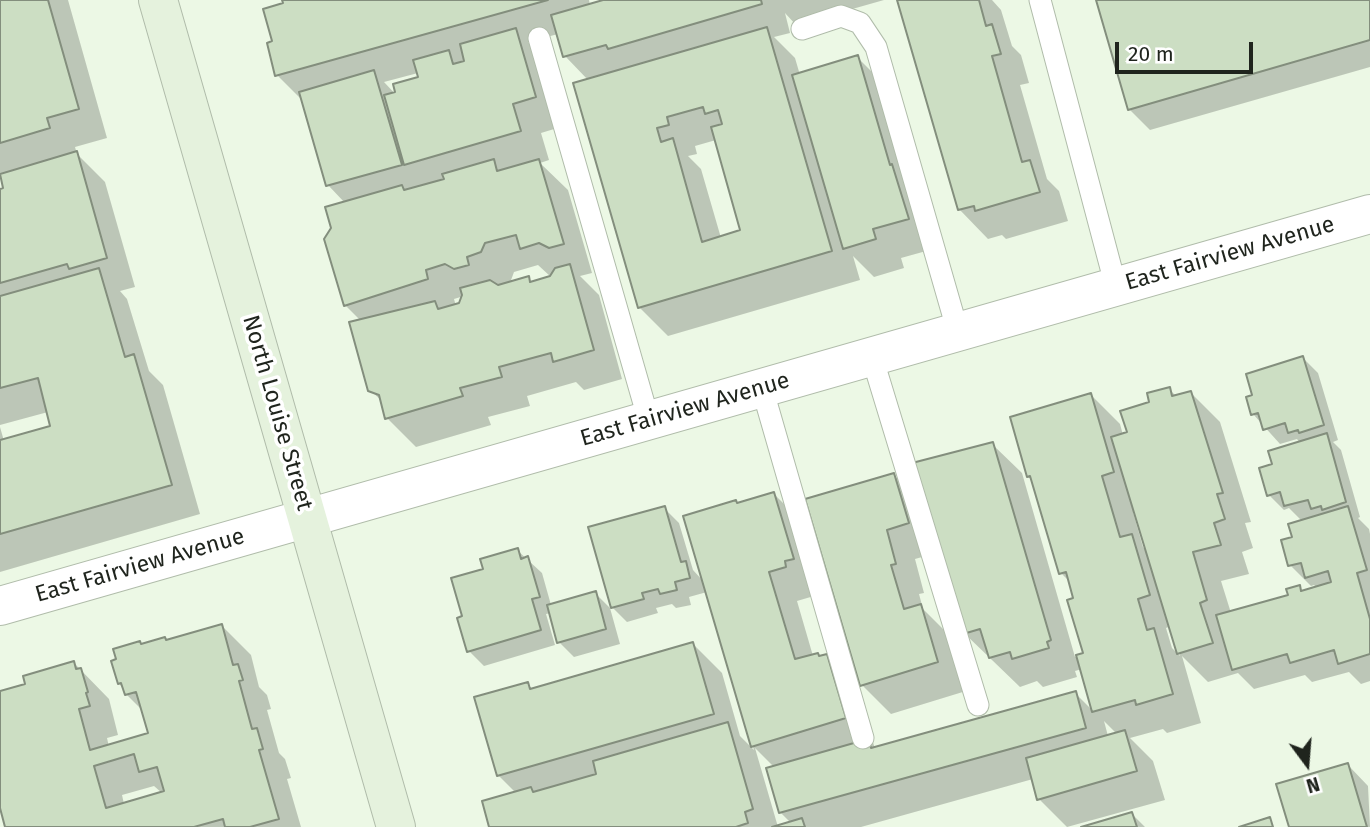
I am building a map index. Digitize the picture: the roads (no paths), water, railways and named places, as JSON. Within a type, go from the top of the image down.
[{"type":"street","name":"North Louise Street","points":[[160,1],[396,827]]},
{"type":"street","name":"East Fairview Avenue","points":[[0,606],[1370,214]]},
{"type":"lane","points":[[1040,0],[1116,287]]},
{"type":"lane","points":[[802,29],[841,16],[860,23],[876,47],[958,332]]},
{"type":"lane","points":[[539,38],[649,421]]},
{"type":"lane","points":[[872,357],[978,705]]},
{"type":"lane","points":[[762,388],[863,738]]}]
